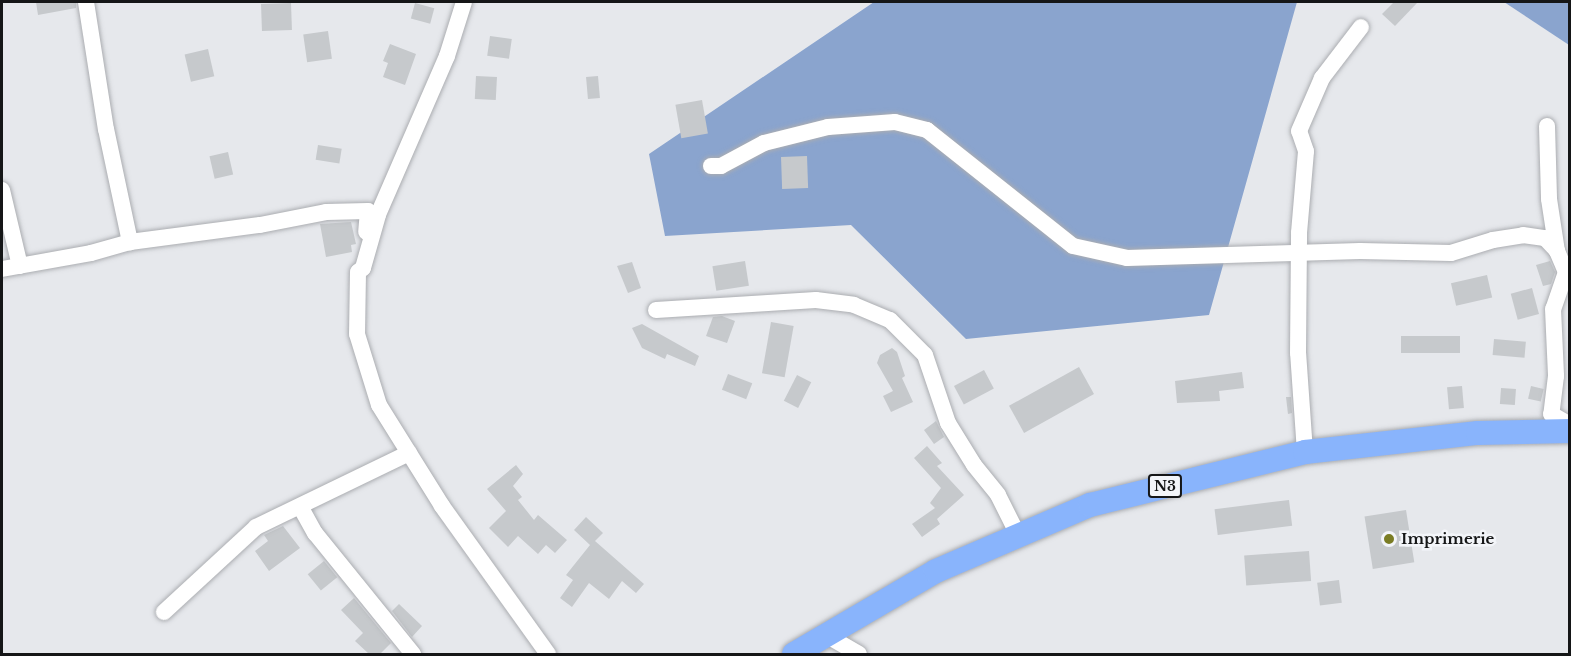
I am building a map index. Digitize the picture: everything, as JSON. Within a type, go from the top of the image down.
[{"type":"highway","name":"N3","points":[[794,654],[928,575],[1090,505],[1305,452],[1478,433],[1569,431]]},
{"type":"street","points":[[86,2],[106,129],[130,242]]},
{"type":"street","points":[[464,2],[447,56],[378,215],[363,268],[358,272],[355,302],[362,357],[379,405],[442,506],[548,654]]},
{"type":"street","points":[[1305,452],[1298,353],[1300,252],[1306,151],[1299,131],[1322,78],[1361,27]]},
{"type":"street","points":[[711,165],[721,166],[764,143],[828,127],[895,122],[927,130],[1073,246],[1127,258],[1300,252],[1451,253],[1523,235],[1545,238],[1557,251]]},
{"type":"street","points":[[1547,126],[1549,199],[1557,251],[1566,272],[1553,309],[1556,376],[1551,414],[1569,425]]},
{"type":"street","points":[[2,190],[20,266]]},
{"type":"street","points":[[2,269],[130,242],[260,225],[326,212],[368,211],[363,268]]},
{"type":"street","points":[[656,310],[816,300],[854,305],[890,320],[925,355],[948,423],[974,465],[998,495],[1018,535]]},
{"type":"street","points":[[164,612],[256,527],[301,508],[409,453]]},
{"type":"street","points":[[301,508],[315,533],[413,654]]},
{"type":"street","points":[[826,635],[858,654]]},
{"type":"shaded area","points":[[874,2],[1297,2],[1209,315],[966,339],[851,225],[665,236],[649,154]]},
{"type":"shaded area","points":[[1504,2],[1569,2],[1569,45]]},
{"type":"building","points":[[36,2],[76,2],[76,8],[38,15]]},
{"type":"building","points":[[1394,2],[1418,2],[1395,26],[1382,14]]},
{"type":"building","points":[[291,3],[292,30],[262,31],[261,4]]},
{"type":"building","points":[[415,3],[434,8],[430,24],[411,18]]},
{"type":"building","points":[[328,31],[332,59],[307,62],[303,34]]},
{"type":"building","points":[[490,36],[512,39],[509,59],[487,56]]},
{"type":"building","points":[[390,44],[416,54],[405,85],[383,77],[388,63],[383,61]]},
{"type":"building","points":[[208,49],[214,76],[191,82],[185,54]]},
{"type":"building","points":[[476,76],[497,77],[496,100],[475,99]]},
{"type":"building","points":[[598,76],[600,98],[588,99],[586,77]]},
{"type":"building","points":[[702,100],[708,133],[681,138],[675,105]]},
{"type":"building","points":[[318,145],[342,149],[339,164],[316,160]]},
{"type":"building","points":[[228,152],[233,174],[215,179],[209,156]]},
{"type":"building","points":[[807,156],[808,188],[782,189],[781,157]]},
{"type":"building","points":[[351,222],[356,244],[351,245],[352,252],[326,257],[320,224]]},
{"type":"building","points":[[745,261],[749,286],[716,291],[712,266]]},
{"type":"building","points":[[1550,261],[1555,272],[1551,284],[1543,286],[1536,265]]},
{"type":"building","points":[[632,262],[641,288],[628,293],[617,266]]},
{"type":"building","points":[[1487,275],[1492,297],[1456,306],[1451,283]]},
{"type":"building","points":[[1532,288],[1539,314],[1518,320],[1511,294]]},
{"type":"building","points":[[722,316],[735,321],[727,343],[706,336],[713,317]]},
{"type":"building","points":[[771,322],[794,326],[785,377],[762,373]]},
{"type":"building","points":[[642,324],[699,356],[695,366],[667,354],[665,359],[642,348],[632,328]]},
{"type":"building","points":[[1401,336],[1460,336],[1460,353],[1401,353]]},
{"type":"building","points":[[1494,339],[1526,342],[1524,358],[1493,355]]},
{"type":"building","points":[[892,348],[897,352],[905,376],[902,378],[913,402],[891,412],[883,396],[893,391],[877,363],[880,355]]},
{"type":"building","points":[[1079,367],[1094,394],[1024,433],[1009,406]]},
{"type":"building","points":[[984,370],[994,389],[964,405],[954,386]]},
{"type":"building","points":[[1242,372],[1244,388],[1219,391],[1220,401],[1177,403],[1175,381]]},
{"type":"building","points":[[728,374],[752,383],[746,399],[722,390]]},
{"type":"building","points":[[797,375],[811,382],[798,408],[784,401]]},
{"type":"building","points":[[1462,386],[1464,408],[1449,409],[1447,387]]},
{"type":"building","points":[[1531,386],[1544,389],[1541,402],[1528,399]]},
{"type":"building","points":[[1501,388],[1516,389],[1515,405],[1500,404]]},
{"type":"building","points":[[1286,397],[1291,397],[1292,413],[1288,414]]},
{"type":"building","points":[[936,421],[944,437],[934,444],[924,430]]},
{"type":"building","points":[[927,446],[942,463],[937,466],[964,495],[937,519],[940,524],[922,537],[912,524],[935,508],[930,503],[941,488],[914,458]]},
{"type":"building","points":[[516,465],[523,474],[513,486],[522,497],[518,500],[534,520],[538,515],[567,540],[555,553],[546,545],[538,554],[518,536],[508,547],[489,528],[506,511],[487,489]]},
{"type":"building","points":[[1289,500],[1292,526],[1218,535],[1215,509]]},
{"type":"building","name":"Imprimerie","points":[[1406,510],[1414,562],[1373,569],[1365,517]]},
{"type":"building","points":[[586,517],[603,533],[595,541],[644,584],[636,593],[622,581],[609,599],[589,583],[572,607],[560,598],[573,580],[566,575],[590,545],[574,530]]},
{"type":"building","points":[[283,526],[300,548],[269,571],[255,551],[268,541],[264,535]]},
{"type":"building","points":[[1309,551],[1311,581],[1246,585],[1244,556]]},
{"type":"building","points":[[324,561],[337,577],[321,591],[308,574]]},
{"type":"building","points":[[1339,580],[1342,603],[1320,606],[1317,583]]},
{"type":"building","points":[[354,598],[391,643],[380,654],[369,654],[355,641],[363,633],[341,610]]},
{"type":"building","points":[[399,604],[422,626],[412,637],[392,611]]},
{"type":"place","name":"Imprimerie","points":[[1389,539]]}]
